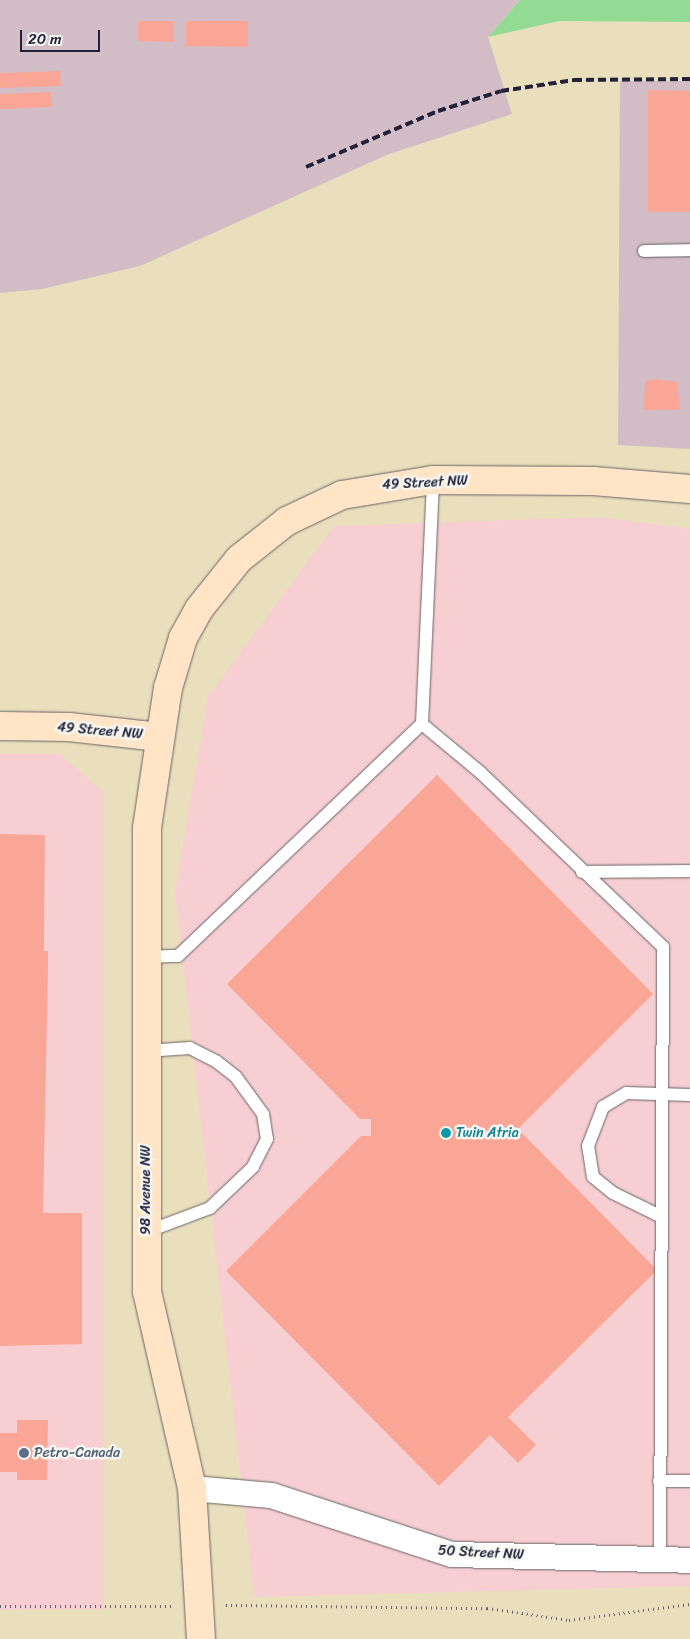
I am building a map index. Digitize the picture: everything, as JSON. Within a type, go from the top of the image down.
[{"type":"street","name":"49 Street NW","points":[[0,726],[76,727],[159,737],[183,638],[199,609],[239,559],[287,521],[321,503],[372,486],[433,480],[593,481],[690,489]]},
{"type":"street","name":"98 Avenue NW","points":[[159,737],[146,828],[146,1232],[149,1309],[192,1488],[201,1606],[201,1639]]},
{"type":"street","name":"50 Street NW","points":[[192,1488],[270,1495],[452,1554],[690,1560]]},
{"type":"lane","points":[[644,251],[690,250]]},
{"type":"lane","points":[[145,957],[178,956],[422,724],[433,480]]},
{"type":"lane","points":[[422,724],[481,773],[582,872],[663,947],[660,1216],[660,1560]]},
{"type":"lane","points":[[582,872],[690,871]]},
{"type":"lane","points":[[146,1051],[190,1048],[217,1062],[236,1076],[263,1114],[267,1139],[253,1167],[210,1208],[146,1232]]},
{"type":"lane","points":[[660,1216],[613,1193],[593,1176],[588,1146],[603,1107],[626,1093],[690,1095]]},
{"type":"lane","points":[[659,1480],[690,1480]]},
{"type":"path","points":[[0,1606],[487,1608],[569,1620],[690,1604]]},
{"type":"shaded area","points":[[0,0],[520,0],[488,37],[512,114],[389,154],[140,266],[42,289],[0,293]]},
{"type":"shaded area","points":[[620,81],[690,81],[690,449],[618,445]]},
{"type":"shaded area","points":[[597,517],[690,529],[690,1586],[254,1597],[175,891],[208,696],[334,526]]},
{"type":"shaded area","points":[[0,754],[59,754],[104,792],[104,1609],[0,1610]]},
{"type":"green space","points":[[520,0],[690,0],[690,22],[559,21],[488,37]]},
{"type":"building","points":[[138,21],[174,21],[174,42],[138,41]]},
{"type":"building","points":[[186,21],[248,21],[248,47],[186,46]]},
{"type":"building","points":[[60,71],[61,86],[0,88],[0,73]]},
{"type":"building","points":[[648,90],[690,91],[690,212],[648,212]]},
{"type":"building","points":[[51,92],[52,107],[0,109],[0,94]]},
{"type":"building","points":[[654,379],[677,382],[680,410],[644,410],[645,382]]},
{"type":"building","name":"Twin Atria","points":[[437,775],[653,994],[518,1129],[657,1270],[508,1417],[536,1445],[518,1463],[490,1435],[439,1486],[226,1271],[361,1136],[371,1136],[371,1119],[360,1119],[227,984]]},
{"type":"building","points":[[0,834],[45,835],[44,951],[48,951],[48,970],[43,1213],[82,1213],[82,1344],[0,1346]]},
{"type":"building","name":"Petro-Canada","points":[[17,1420],[48,1420],[47,1480],[17,1480],[17,1472],[0,1472],[0,1433],[17,1433]]},
{"type":"railway","points":[[306,167],[438,111],[501,91],[574,80],[690,79]]},
{"type":"place","name":"Twin Atria","points":[[446,1133]]},
{"type":"place","name":"Petro-Canada","points":[[24,1453]]}]
